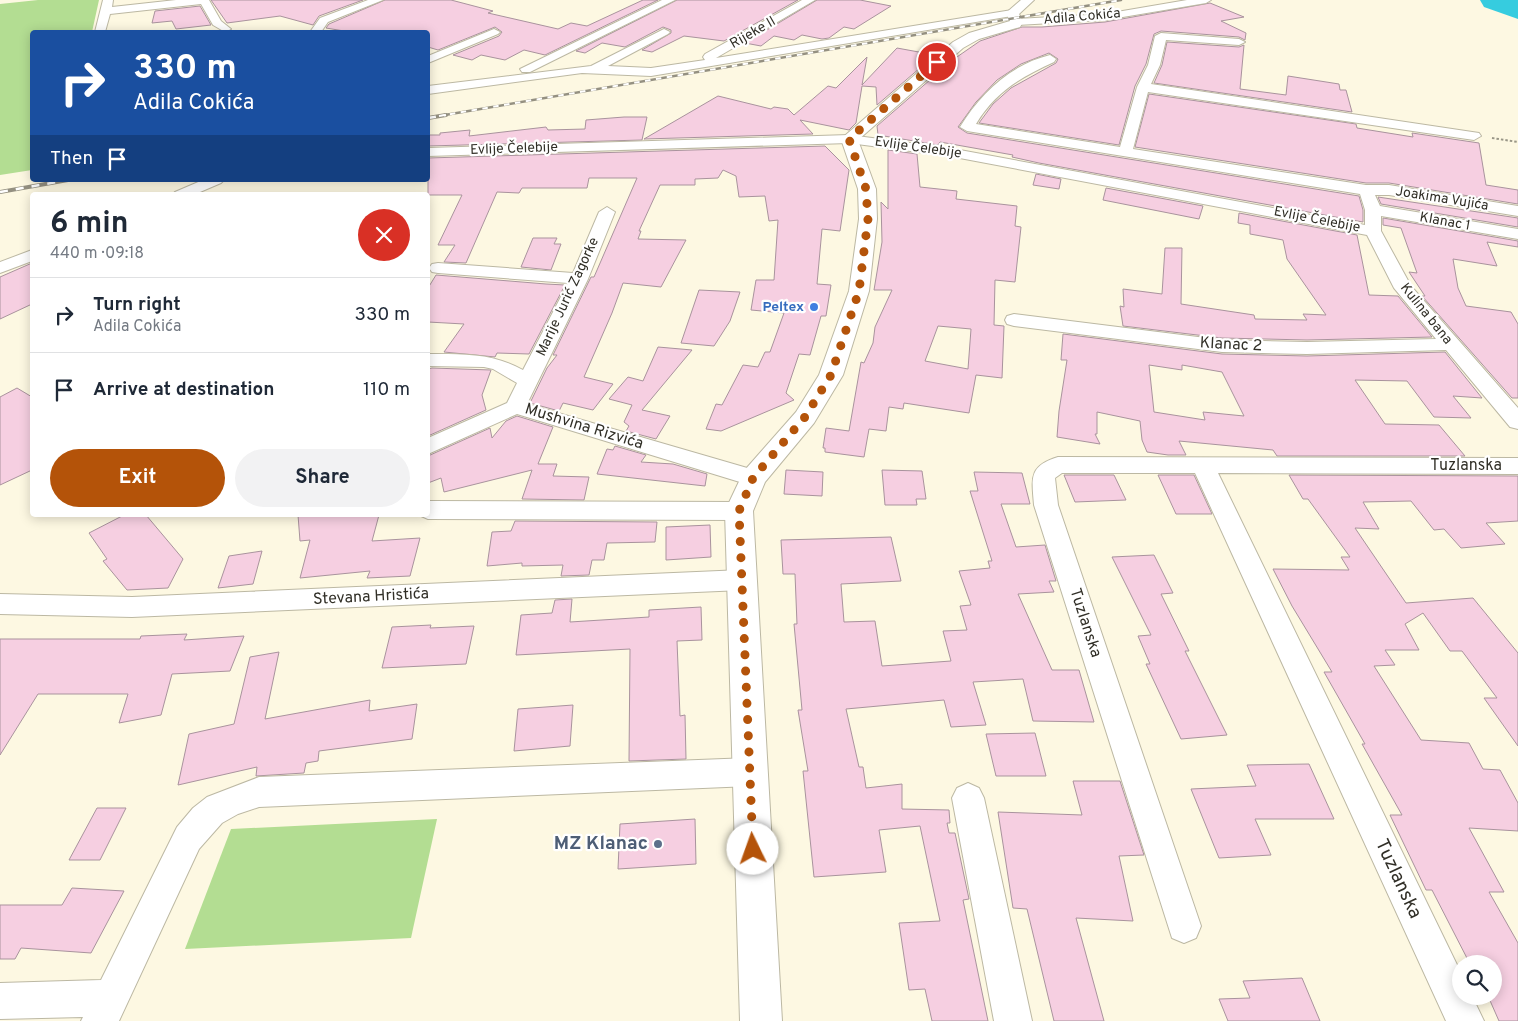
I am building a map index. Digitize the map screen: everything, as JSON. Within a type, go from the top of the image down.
[{"type":"street","points":[[100,30],[106,5],[204,0],[218,23],[225,29]]},
{"type":"street","points":[[317,30],[324,20],[378,0]]},
{"type":"street","points":[[518,77],[527,69],[670,0]]},
{"type":"street","name":"Rijeke II","points":[[696,65],[810,0]]},
{"type":"street","name":"Adila Cokića","points":[[1015,18],[1028,0]]},
{"type":"street","name":"Adila Cokića","points":[[849,139],[958,45],[1015,18],[1105,17],[1206,0]]},
{"type":"street","points":[[430,90],[596,68],[640,73],[1015,18]]},
{"type":"street","points":[[430,59],[494,32]]},
{"type":"street","points":[[596,68],[664,32]]},
{"type":"street","points":[[1125,153],[1143,87],[1154,65],[1161,36],[1239,42]]},
{"type":"street","points":[[949,152],[967,127],[979,105],[997,86],[1050,59]]},
{"type":"street","points":[[1143,87],[1474,136]]},
{"type":"street","name":"Joakima Vujića","points":[[967,127],[1366,190],[1389,190],[1518,211]]},
{"type":"street","points":[[761,1021],[739,511],[753,478],[805,417],[831,375],[859,291],[868,219],[866,189],[849,139]]},
{"type":"street","name":"Evlije Čelebije","points":[[430,152],[849,139],[949,152],[1373,230]]},
{"type":"street","points":[[187,192],[211,182]]},
{"type":"street","name":"Kulina bana","points":[[1366,190],[1373,210],[1373,230],[1403,288],[1518,422]]},
{"type":"street","name":"Klanac 1","points":[[1373,210],[1518,234]]},
{"type":"street","name":"Marije Jurić Zagorke","points":[[528,381],[579,279],[607,212]]},
{"type":"street","points":[[0,268],[30,256]]},
{"type":"street","points":[[438,268],[579,279]]},
{"type":"street","name":"Klanac 2","points":[[1014,320],[1222,346],[1307,348],[1450,344]]},
{"type":"street","name":"Mushvina Rizvića","points":[[430,360],[484,361],[500,365],[528,381],[515,407],[753,478]]},
{"type":"street","points":[[430,446],[515,407]]},
{"type":"street","name":"Tuzlanska","points":[[1184,926],[1046,505],[1043,477],[1048,470],[1058,465],[1518,466]]},
{"type":"street","name":"Tuzlanska","points":[[1203,465],[1465,1021]]},
{"type":"street","points":[[430,510],[739,511]]},
{"type":"street","name":"Stevana Hristića","points":[[0,604],[132,607],[742,580]]},
{"type":"street","points":[[0,1001],[105,1009],[188,838],[203,816],[220,806],[259,792],[750,772]]},
{"type":"street","points":[[968,798],[1013,1021]]},
{"type":"path","points":[[1474,136],[1518,142]]},
{"type":"green space","points":[[38,0],[99,0],[92,30],[30,30],[30,170],[0,175],[0,4]]},
{"type":"green space","points":[[437,819],[411,938],[185,949],[231,829]]},
{"type":"water","points":[[1480,0],[1518,0],[1518,19],[1484,7]]},
{"type":"building","points":[[211,0],[363,0],[319,16],[313,25],[280,16],[227,23]]},
{"type":"building","points":[[385,0],[451,0],[493,11],[488,13],[558,29],[571,23],[587,26],[643,0],[658,0],[545,55],[524,50],[505,60],[481,55],[472,60],[453,55],[499,36],[502,32],[495,27],[438,50],[430,48],[430,30],[338,30],[326,28],[329,24]]},
{"type":"building","points":[[677,0],[798,0],[724,41],[684,36],[652,52],[642,50],[671,33],[671,30],[663,27],[625,47],[602,43],[585,53],[576,51]]},
{"type":"building","points":[[817,0],[860,0],[891,6],[854,29],[844,27],[829,38],[822,39],[802,35],[794,40],[774,36],[761,46],[745,43]]},
{"type":"building","points":[[1210,3],[1244,17],[1221,21],[1246,33],[1245,40],[1239,37],[1161,31],[1154,34],[1146,64],[1135,86],[1119,145],[979,123],[993,104],[1011,88],[1056,63],[1058,59],[1049,53],[1021,64],[997,80],[976,102],[958,127],[967,133],[1359,196],[1363,210],[1363,222],[1039,163],[1012,157],[1013,155],[940,142],[938,145],[878,135],[877,126],[954,59],[980,41],[1022,27],[1105,22]]},
{"type":"building","points":[[200,6],[211,25],[176,29],[172,21],[152,23],[155,11]]},
{"type":"building","points":[[1167,42],[1239,47],[1244,45],[1240,89],[1286,95],[1288,76],[1339,84],[1340,90],[1346,90],[1352,112],[1154,83],[1162,65]]},
{"type":"building","points":[[897,48],[935,55],[877,105],[876,87],[862,86],[856,123],[849,130],[800,120],[813,134],[644,139],[718,96],[771,109],[774,107],[788,109],[794,115],[828,86],[836,88],[867,57],[862,85]]},
{"type":"building","points":[[1149,94],[1356,124],[1357,128],[1413,137],[1412,133],[1479,143],[1486,185],[1518,190],[1518,204],[1389,183],[1366,183],[1135,147]]},
{"type":"building","points":[[647,117],[642,140],[430,146],[430,135],[440,135],[440,133],[470,130],[469,136],[546,127],[548,130],[585,129],[586,120]]},
{"type":"building","points":[[825,146],[849,170],[840,231],[822,229],[817,284],[831,285],[826,316],[821,316],[810,355],[799,354],[786,393],[794,400],[721,431],[706,429],[716,404],[722,405],[743,365],[758,367],[765,352],[770,352],[784,313],[751,310],[756,280],[774,280],[778,220],[769,221],[765,196],[739,197],[736,176],[723,170],[718,178],[695,179],[695,185],[660,185],[639,231],[641,231],[638,239],[686,240],[661,287],[623,283],[584,377],[613,384],[593,410],[563,403],[559,411],[530,403],[547,368],[557,355],[553,355],[591,277],[594,277],[637,178],[589,178],[587,188],[522,188],[519,193],[497,192],[466,263],[444,262],[455,245],[438,245],[462,195],[430,195],[430,192],[428,192],[428,182],[430,182],[430,158]]},
{"type":"building","points":[[888,150],[917,154],[920,187],[957,191],[956,199],[1017,206],[1015,226],[1021,227],[1015,282],[995,280],[994,325],[1004,326],[1002,378],[976,375],[969,413],[904,403],[903,409],[889,407],[886,431],[869,429],[864,457],[825,452],[825,448],[823,448],[826,428],[849,431],[861,362],[864,363],[873,343],[875,327],[892,290],[874,290],[882,242],[881,202],[888,209]],"holes":[[[938,326],[971,329],[968,369],[925,361]]]},
{"type":"building","points":[[1036,174],[1061,179],[1059,189],[1033,185]]},
{"type":"building","points":[[1106,188],[1203,206],[1199,219],[1103,200]]},
{"type":"building","points":[[1378,197],[1518,218],[1518,227],[1381,204]]},
{"type":"building","points":[[1239,213],[1357,235],[1369,295],[1398,296],[1432,337],[1307,340],[1222,338],[1123,326],[1120,306],[1124,307],[1123,289],[1162,294],[1165,248],[1182,248],[1181,304],[1254,315],[1255,319],[1307,320],[1303,314],[1326,315],[1287,259],[1283,240],[1250,234],[1250,225],[1238,223]]},
{"type":"building","points":[[1383,218],[1518,241],[1518,247],[1487,242],[1497,266],[1453,259],[1458,288],[1466,306],[1511,312],[1518,324],[1518,398],[1512,398],[1422,296],[1425,296],[1409,272],[1417,273],[1401,228],[1383,225]]},
{"type":"building","points":[[533,238],[557,238],[554,244],[561,244],[551,270],[521,267]]},
{"type":"building","points":[[30,264],[30,305],[0,319],[0,277]]},
{"type":"building","points":[[436,275],[565,285],[529,354],[497,353],[495,357],[444,352],[464,324],[430,322],[430,285]]},
{"type":"building","points":[[699,290],[740,292],[730,321],[714,346],[681,343]]},
{"type":"building","points":[[1063,334],[1222,354],[1307,356],[1445,352],[1482,398],[1453,396],[1471,418],[1434,417],[1407,381],[1355,380],[1385,424],[1439,425],[1465,456],[1277,456],[1273,450],[1179,441],[1186,455],[1168,455],[1147,452],[1142,440],[1140,421],[1097,412],[1097,434],[1095,434],[1100,444],[1057,437],[1067,360],[1061,360]],"holes":[[[1149,365],[1182,370],[1182,365],[1222,372],[1244,416],[1203,412],[1205,420],[1154,412]]]},
{"type":"building","points":[[658,347],[692,350],[642,410],[670,416],[656,439],[626,431],[629,426],[624,422],[632,405],[609,399],[628,377],[643,381]]},
{"type":"building","points":[[430,368],[491,370],[482,395],[486,410],[430,435]]},
{"type":"building","points":[[17,388],[30,396],[30,471],[0,485],[0,397]]},
{"type":"building","points":[[517,416],[553,427],[538,464],[557,464],[553,476],[589,477],[584,500],[522,499],[532,470],[444,492],[441,478],[430,482],[430,455],[490,428],[492,438],[506,421]]},
{"type":"building","points":[[615,446],[646,455],[641,462],[673,464],[707,474],[705,486],[597,474],[607,449],[613,450]]},
{"type":"building","points":[[786,470],[823,472],[822,496],[784,494]]},
{"type":"building","points":[[882,470],[922,471],[926,499],[916,499],[917,505],[885,505]]},
{"type":"building","points":[[974,472],[1022,473],[1030,504],[1001,504],[1016,547],[1045,545],[1056,581],[1049,581],[1054,592],[1018,594],[1052,670],[1079,670],[1094,722],[1033,721],[1023,679],[973,682],[986,725],[951,727],[944,700],[846,709],[859,767],[863,767],[866,788],[902,784],[902,809],[949,810],[950,823],[947,823],[949,833],[955,833],[969,899],[963,900],[988,1021],[932,1021],[925,989],[909,990],[899,923],[940,921],[920,826],[879,830],[886,872],[814,877],[803,771],[808,771],[798,710],[802,710],[794,624],[797,624],[795,574],[783,574],[781,540],[891,537],[901,581],[841,584],[844,622],[875,621],[882,666],[951,661],[943,631],[967,630],[960,606],[971,605],[959,571],[990,568],[988,561],[992,561],[970,491],[978,491]]},
{"type":"building","points":[[1064,475],[1114,475],[1126,500],[1075,502]]},
{"type":"building","points":[[1158,475],[1194,475],[1212,514],[1176,514]]},
{"type":"building","points":[[1289,475],[1518,476],[1518,521],[1486,523],[1505,544],[1461,548],[1444,529],[1434,530],[1411,501],[1363,502],[1379,529],[1355,528],[1406,603],[1473,598],[1518,653],[1518,746],[1484,698],[1497,698],[1462,651],[1450,651],[1423,613],[1405,624],[1419,650],[1385,650],[1395,665],[1374,666],[1421,740],[1469,743],[1483,769],[1500,770],[1518,803],[1518,831],[1469,828],[1504,892],[1489,892],[1518,943],[1518,1021],[1499,1021],[1492,1005],[1502,1005],[1502,955],[1465,955],[1432,890],[1426,890],[1390,815],[1402,815],[1362,744],[1365,744],[1324,672],[1332,672],[1292,606],[1273,569],[1349,570],[1341,557],[1350,557],[1308,499],[1303,499]]},
{"type":"building","points":[[120,517],[148,517],[183,559],[168,588],[127,590],[103,561],[107,559],[89,533]]},
{"type":"building","points":[[298,517],[378,517],[372,541],[420,538],[410,576],[367,578],[370,571],[300,578],[310,540],[300,541]]},
{"type":"building","points":[[515,521],[657,522],[655,542],[607,543],[604,560],[592,560],[589,575],[561,576],[563,565],[522,566],[522,563],[487,566],[492,532],[511,531]]},
{"type":"building","points":[[710,525],[711,557],[666,560],[666,527]]},
{"type":"building","points":[[262,551],[253,584],[218,588],[229,556]]},
{"type":"building","points":[[1154,555],[1173,593],[1161,594],[1189,651],[1185,651],[1227,735],[1181,739],[1146,664],[1150,664],[1138,636],[1151,635],[1112,557]]},
{"type":"building","points":[[572,599],[570,622],[649,617],[649,610],[701,607],[702,640],[677,641],[680,716],[685,715],[686,759],[629,761],[630,649],[516,655],[521,615],[552,613],[555,600]]},
{"type":"building","points":[[431,625],[430,628],[474,626],[466,664],[382,668],[392,627]]},
{"type":"building","points":[[187,634],[184,640],[244,636],[230,671],[172,674],[161,715],[119,723],[128,694],[38,694],[0,755],[0,639],[140,639],[141,636]]},
{"type":"building","points":[[279,652],[265,719],[370,700],[369,711],[417,704],[412,739],[319,751],[318,761],[306,763],[304,773],[256,776],[257,767],[178,785],[189,734],[234,724],[250,657]]},
{"type":"building","points":[[573,705],[570,746],[514,751],[518,709]]},
{"type":"building","points":[[1035,733],[1046,776],[996,776],[986,734]]},
{"type":"building","points":[[1309,764],[1334,819],[1255,819],[1271,855],[1219,858],[1191,789],[1256,786],[1247,765]]},
{"type":"building","points":[[1073,781],[1120,781],[1144,855],[1119,856],[1133,921],[1076,918],[1104,1021],[1054,1021],[1027,909],[1013,908],[998,812],[1082,815]]},
{"type":"building","points":[[97,808],[126,808],[100,860],[69,860]]},
{"type":"building","name":"MZ Klanac","points":[[695,819],[696,864],[618,869],[620,824]]},
{"type":"building","points":[[72,888],[124,891],[91,953],[21,948],[15,959],[0,959],[0,905],[62,905]]},
{"type":"building","points":[[1302,978],[1320,1021],[1228,1021],[1219,999],[1250,998],[1243,981]]},
{"type":"railway","points":[[439,116],[1121,0]]},
{"type":"railway","points":[[430,118],[446,115]]},
{"type":"railway","points":[[0,192],[57,182]]},
{"type":"place","name":"Peltex","points":[[814,307]]},
{"type":"place","name":"MZ Klanac","points":[[658,844]]},
{"type":"route","points":[[753,849],[739,511],[753,478],[805,417],[831,375],[859,291],[868,219],[866,189],[849,139],[937,62]]}]
